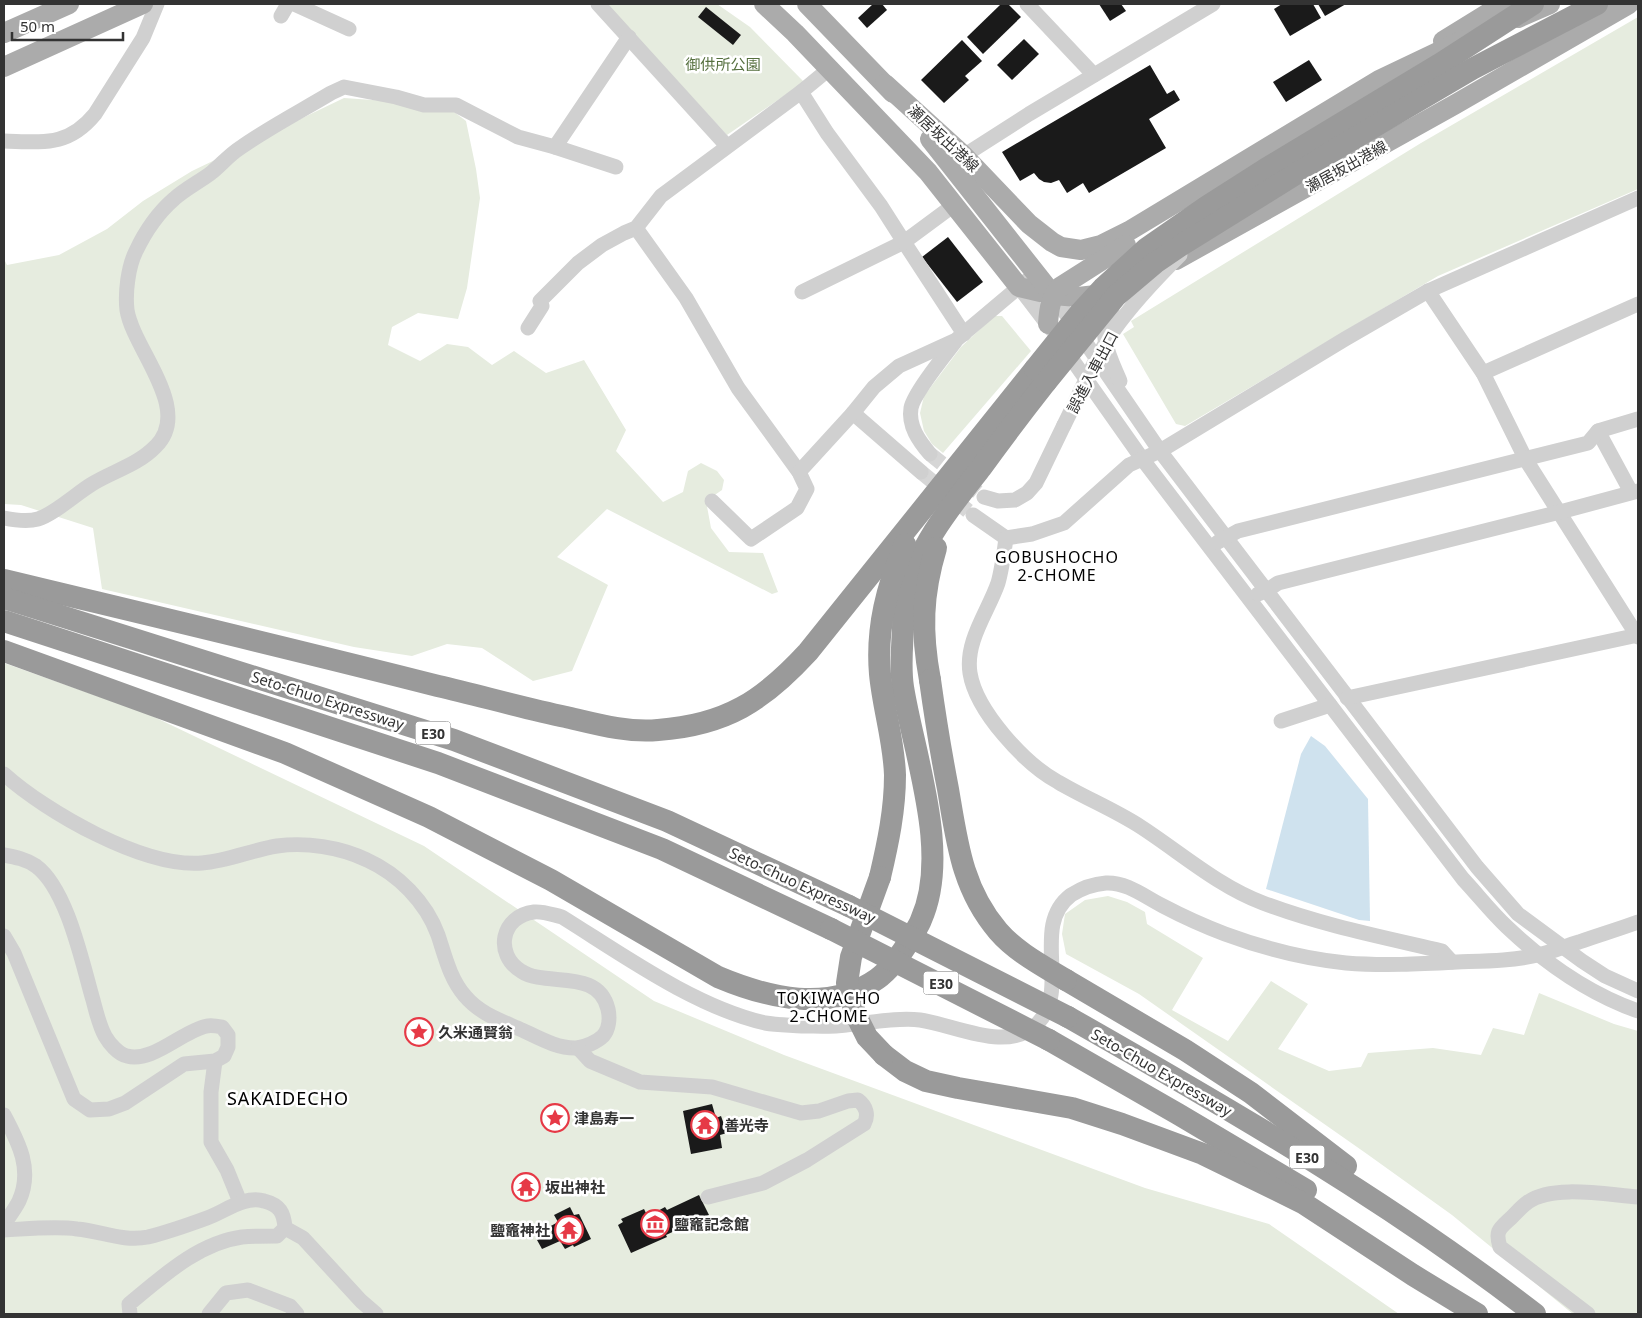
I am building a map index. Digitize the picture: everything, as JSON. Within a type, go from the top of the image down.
[{"type":"highway","points":[[4,651],[285,753],[429,817],[551,880],[718,977],[741,987],[770,995],[823,1000],[846,995],[865,988],[885,974],[922,920],[932,873],[932,835],[903,686],[901,660],[904,600],[921,554],[946,513],[1041,375],[1080,313],[1103,288],[1147,248],[1198,212],[1440,64],[1533,4]]},
{"type":"highway","points":[[4,580],[570,718],[632,730],[656,731],[704,723],[729,715],[753,703],[771,689],[808,652],[917,516],[1041,375],[1116,296],[1155,263],[1205,229],[1472,69],[1597,4]]},
{"type":"highway","points":[[946,513],[931,565],[926,595],[923,626],[925,656],[960,860],[970,889],[984,912],[999,932],[1022,953],[1185,1050],[1251,1093],[1374,1188],[1408,1223]]},
{"type":"highway","points":[[917,516],[894,568],[882,613],[879,644],[880,674],[890,729],[895,774],[894,803],[880,877],[851,957],[847,983],[855,1013],[867,1037],[884,1056],[905,1071],[926,1081],[1072,1108],[1203,1154],[1303,1203],[1413,1275],[1477,1314]]},
{"type":"highway","name":"Seto-Chuo Expressway","points":[[4,598],[454,740],[666,821],[849,906],[1068,1017],[1194,1089],[1309,1158],[1408,1223],[1535,1314]]},
{"type":"highway","name":"Seto-Chuo Expressway","points":[[4,621],[438,763],[662,849],[831,929],[1049,1040],[1293,1182],[1393,1246],[1489,1314]]},
{"type":"main road","points":[[4,33],[69,4]]},
{"type":"main road","points":[[4,67],[143,4]]},
{"type":"main road","points":[[764,4],[928,172],[1019,287]]},
{"type":"main road","name":"瀬居坂出港線","points":[[807,4],[957,159],[1041,234],[1052,242],[1071,250],[1090,248],[1114,239],[1379,80],[1467,38],[1550,4]]},
{"type":"main road","points":[[1379,80],[1503,4]]},
{"type":"main road","name":"瀬居坂出港線","points":[[1019,287],[1053,294],[1093,297],[1114,291],[1148,276],[1629,4]]},
{"type":"main road","name":"瀬居坂出港線","points":[[957,159],[1053,294]]},
{"type":"main road","name":"瀬居坂出港線","points":[[1053,294],[1069,280],[1158,223],[1229,171]]},
{"type":"main road","points":[[1048,324],[1053,294]]},
{"type":"street","points":[[4,141],[56,141],[73,135],[86,126],[143,38],[157,4]]},
{"type":"street","points":[[294,4],[348,29]]},
{"type":"street","points":[[598,4],[727,146]]},
{"type":"street","points":[[1027,4],[1094,75]]},
{"type":"street","points":[[957,159],[1213,4]]},
{"type":"street","points":[[554,147],[629,37]]},
{"type":"street","points":[[528,328],[542,306],[540,300],[563,278],[602,245],[636,228],[661,196],[829,69]]},
{"type":"street","points":[[4,518],[16,520],[38,519],[55,510],[100,479],[140,461],[158,445],[166,431],[168,414],[164,393],[138,340],[127,312],[126,289],[135,252],[155,220],[174,198],[212,173],[239,148],[331,93],[344,87],[396,97],[424,105],[456,106],[518,136],[616,167]]},
{"type":"street","points":[[801,92],[827,133],[881,206],[960,337]]},
{"type":"street","points":[[973,515],[1006,538],[1032,534],[1064,523],[1129,465],[1160,451],[1336,344],[1428,291],[1638,198]]},
{"type":"street","points":[[802,292],[904,242],[954,205]]},
{"type":"street","points":[[636,228],[686,298],[738,388],[799,472],[807,489],[797,508],[751,539],[712,501]]},
{"type":"street","name":"誤進入車出口","points":[[984,497],[998,502],[1015,500],[1027,493],[1036,482],[1091,368],[1114,331],[1132,306],[1205,229]]},
{"type":"street","points":[[930,454],[917,438],[912,422],[911,408],[917,395],[960,337],[1037,272]]},
{"type":"street","points":[[1132,409],[1108,350],[1105,326],[1108,314],[1117,302],[1148,276]]},
{"type":"street","points":[[1019,287],[1048,324],[1143,460],[1463,878],[1506,926],[1539,955],[1596,993],[1638,1011]]},
{"type":"street","points":[[1347,698],[1638,636],[1526,460],[1483,373],[1428,291]]},
{"type":"street","points":[[1053,294],[1160,451],[1477,867],[1518,914],[1562,948],[1606,976],[1638,991]]},
{"type":"street","points":[[1483,373],[1638,304]]},
{"type":"street","points":[[799,472],[874,387],[899,366],[960,337]]},
{"type":"street","points":[[853,413],[921,472]]},
{"type":"street","points":[[1210,546],[1238,531],[1588,444],[1598,431],[1638,419]]},
{"type":"street","points":[[1249,597],[1266,591],[1278,583],[1636,492],[1598,431]]},
{"type":"street","points":[[1006,538],[998,582],[972,645],[970,672],[977,697],[996,725],[1035,767],[1057,782],[1130,819],[1223,884],[1262,903],[1313,919],[1442,951],[1452,962]]},
{"type":"street","points":[[1281,721],[1330,705]]},
{"type":"street","points":[[4,774],[53,810],[114,842],[140,854],[161,860],[181,864],[203,863],[276,846],[296,845],[342,851],[367,860],[395,878],[422,904],[436,932],[456,983],[463,994],[474,1005],[485,1013],[551,1044],[566,1048],[578,1048],[591,1044],[602,1036],[608,1026],[609,1014],[606,1003],[600,994],[591,987],[578,981],[530,976],[520,971],[511,963],[505,952],[503,941],[511,922],[533,912],[546,913],[562,918],[678,988],[735,1013],[766,1023],[802,1026],[841,1026],[916,1019],[948,1025],[981,1036],[1001,1038],[1015,1036],[1028,1031],[1038,1023],[1046,1012],[1051,999],[1053,928],[1058,912],[1066,899],[1079,890],[1093,885],[1109,883],[1125,886],[1163,906],[1225,934],[1290,954],[1346,963],[1419,964],[1511,959],[1539,955],[1638,922]]},
{"type":"street","points":[[4,855],[20,858],[35,865],[49,878],[69,920],[95,1008],[104,1034],[111,1045],[125,1056],[136,1057],[146,1055],[197,1028],[209,1025],[222,1027],[228,1035],[228,1047],[224,1056],[215,1061],[184,1064],[125,1103],[109,1109],[90,1110],[74,1099],[14,953],[4,936]]},
{"type":"street","points":[[578,1048],[590,1061],[640,1082],[712,1087],[801,1113],[819,1111],[848,1100],[858,1100],[863,1104],[866,1110],[864,1124],[807,1160],[763,1182],[708,1198]]},
{"type":"street","points":[[215,1061],[211,1092],[211,1142],[240,1202]]},
{"type":"street","points":[[4,1115],[25,1162],[25,1184],[18,1203],[4,1224]]},
{"type":"street","points":[[1588,1314],[1500,1247],[1497,1238],[1499,1229],[1527,1202],[1539,1196],[1557,1191],[1638,1197]]},
{"type":"street","points":[[4,1230],[76,1229],[121,1238],[147,1237],[182,1228],[240,1202],[263,1200],[279,1208],[284,1214],[285,1228],[277,1236],[241,1237],[208,1247],[169,1270],[129,1304],[130,1314]]},
{"type":"street","points":[[285,1228],[303,1238],[361,1301],[376,1314]]},
{"type":"street","points":[[209,1314],[226,1293],[248,1290],[290,1306],[297,1314]]},
{"type":"green space","name":"御供所公園","points":[[717,4],[750,27],[804,82],[727,135],[607,5]]},
{"type":"green space","points":[[1638,17],[1638,189],[1438,276],[1185,426],[1176,424],[1123,334],[1134,327],[1131,321],[1421,143]]},
{"type":"green space","points":[[344,98],[445,105],[466,121],[476,169],[480,198],[467,288],[458,319],[418,313],[392,327],[388,345],[420,361],[447,344],[468,347],[492,365],[514,351],[546,373],[584,360],[626,430],[616,451],[663,502],[683,492],[688,471],[701,463],[717,471],[724,480],[722,490],[706,501],[711,528],[729,552],[763,553],[778,592],[772,594],[607,509],[557,557],[608,585],[572,671],[533,681],[482,648],[447,644],[412,656],[354,647],[102,589],[93,528],[21,505],[4,504],[4,259],[7,265],[59,255],[107,229],[143,201],[192,171]]},
{"type":"green space","points":[[994,316],[1002,316],[1031,351],[943,453],[932,444],[924,431],[920,413],[924,396],[961,347]]},
{"type":"green space","points":[[4,663],[148,714],[424,846],[654,1001],[784,1055],[1145,1188],[1269,1224],[1399,1314],[4,1314]]},
{"type":"green space","points":[[1108,896],[1127,902],[1145,912],[1147,924],[1203,958],[1172,1010],[1228,1041],[1271,981],[1308,1004],[1278,1049],[1329,1071],[1361,1067],[1368,1053],[1433,1048],[1481,1055],[1493,1028],[1524,1035],[1539,993],[1614,1024],[1638,1031],[1638,1314],[1573,1314],[1452,1215],[1367,1154],[1139,994],[1066,954],[1062,934],[1065,914],[1085,900]]},
{"type":"water","points":[[1311,736],[1325,746],[1368,799],[1370,921],[1359,920],[1266,889],[1301,754]]},
{"type":"building","points":[[873,4],[882,4],[887,10],[867,28],[858,18]]},
{"type":"building","points":[[1001,4],[1008,4],[1021,17],[983,54],[967,37]]},
{"type":"building","points":[[1099,4],[1121,4],[1126,11],[1110,21]]},
{"type":"building","points":[[1282,4],[1313,4],[1321,18],[1290,36],[1274,9]]},
{"type":"building","points":[[1318,4],[1346,4],[1325,16]]},
{"type":"building","points":[[706,7],[741,35],[733,45],[698,17]]},
{"type":"building","points":[[1024,39],[1039,54],[1012,80],[997,65]]},
{"type":"building","points":[[962,40],[982,61],[965,76],[969,80],[944,103],[921,80]]},
{"type":"building","points":[[1309,60],[1322,80],[1286,102],[1273,82]]},
{"type":"building","points":[[1150,65],[1167,94],[1174,90],[1180,100],[1149,119],[1166,148],[1089,193],[1083,183],[1067,193],[1059,180],[1051,183],[1044,182],[1034,173],[1020,181],[1002,152]]},
{"type":"building","points":[[948,237],[983,282],[957,302],[922,257]]},
{"type":"building","name":"善光寺","points":[[712,1104],[716,1118],[721,1116],[727,1133],[720,1135],[722,1148],[691,1154],[683,1111]]},
{"type":"building","name":"坂出神社","points":[[528,1178],[535,1193],[523,1197],[518,1181]]},
{"type":"building","name":"鹽竈記念館","points":[[699,1195],[709,1215],[631,1253],[618,1225],[623,1222],[621,1219],[644,1209],[650,1221],[656,1218],[654,1213],[665,1207],[667,1210]]},
{"type":"building","name":"鹽竈神社","points":[[570,1207],[574,1215],[579,1214],[591,1239],[565,1249],[560,1241],[542,1249],[537,1240],[552,1233],[549,1227],[558,1222],[554,1215]]},
{"type":"tunnel","points":[[930,454],[984,497]]},
{"type":"tunnel","points":[[921,472],[973,515]]},
{"type":"place","name":"久米通賢翁","points":[[419,1032]]},
{"type":"place","name":"津島寿一","points":[[555,1118]]},
{"type":"place","name":"善光寺","points":[[705,1125]]},
{"type":"place","name":"坂出神社","points":[[526,1187]]},
{"type":"place","name":"鹽竈記念館","points":[[655,1224]]},
{"type":"place","name":"鹽竈神社","points":[[569,1230]]},
{"type":"district","name":"GOBUSHOCHO 2-CHOME","points":[[1057,566]]},
{"type":"district","name":"TOKIWACHO 2-CHOME","points":[[829,1007]]},
{"type":"district","name":"SAKAIDECHO","points":[[288,1098]]}]
